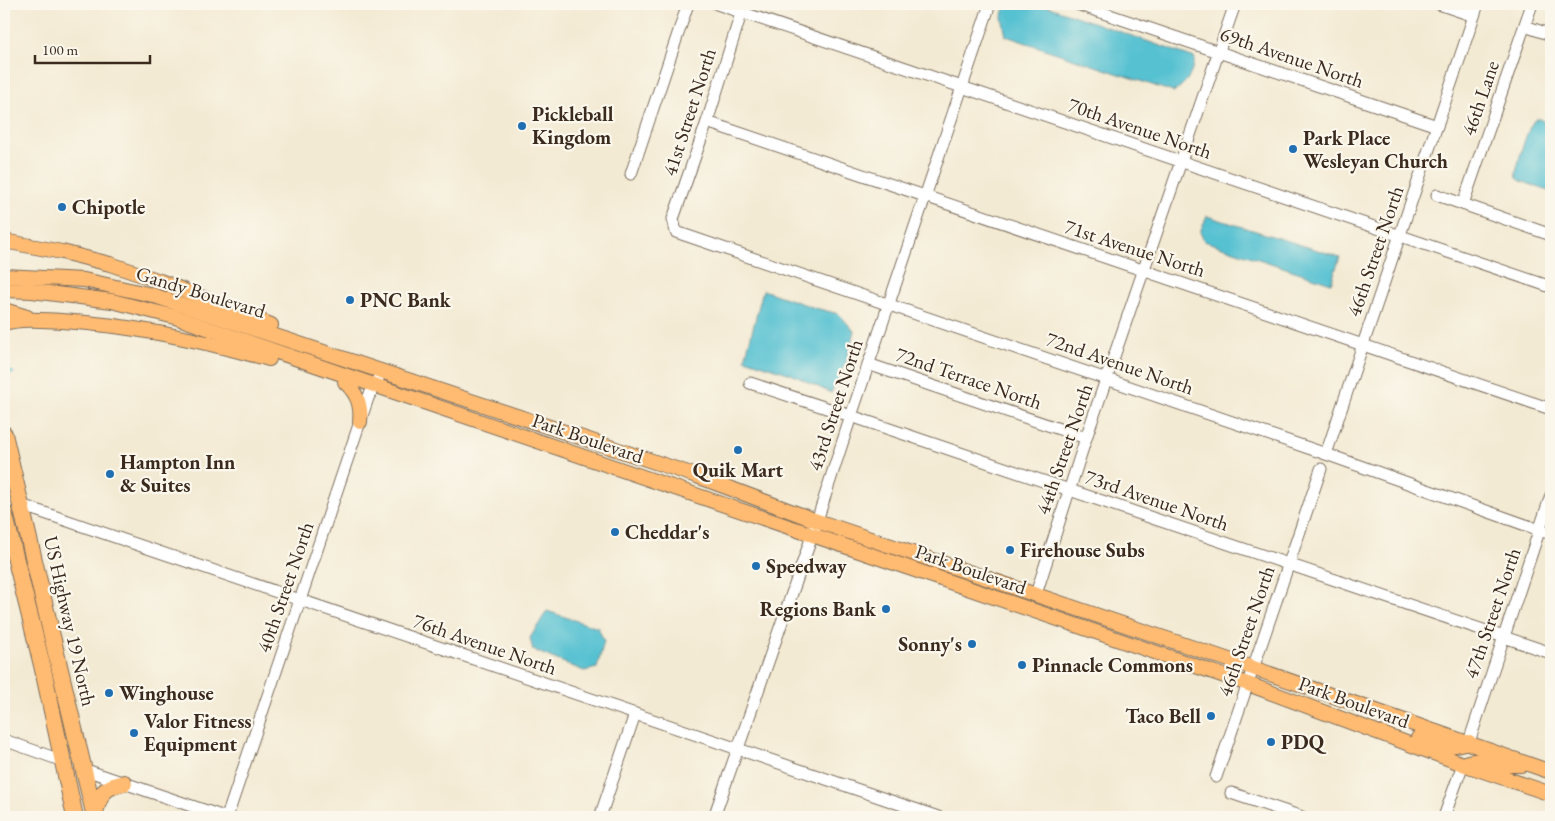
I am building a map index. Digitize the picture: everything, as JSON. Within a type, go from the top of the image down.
[{"type":"highway","name":"US Highway 19 North","points":[[4,434],[93,811]]},
{"type":"highway","name":"US Highway 19 North","points":[[4,512],[42,665],[75,817]]},
{"type":"highway","points":[[42,665],[49,675],[70,758],[83,769]]},
{"type":"highway","points":[[62,761],[72,772],[93,811]]},
{"type":"highway","points":[[93,811],[106,790],[112,785],[124,783]]},
{"type":"main road","points":[[7,244],[62,252],[110,264],[152,278],[347,359]]},
{"type":"main road","name":"Gandy Boulevard","points":[[4,276],[84,280],[152,296],[381,370]]},
{"type":"main road","name":"Gandy Boulevard","points":[[4,290],[32,291],[112,301],[175,318],[375,386]]},
{"type":"main road","points":[[4,310],[35,319],[124,326],[177,336],[277,361],[360,387],[375,386]]},
{"type":"main road","points":[[4,323],[35,319]]},
{"type":"main road","name":"Park Boulevard","points":[[381,370],[698,476],[817,521],[1093,613],[1470,742],[1551,772]]},
{"type":"main road","points":[[345,382],[359,401],[361,407],[360,422]]},
{"type":"main road","name":"Park Boulevard","points":[[375,386],[1248,684],[1463,764],[1551,794]]},
{"type":"main road","points":[[473,420],[496,420],[582,449],[596,449],[600,444]]},
{"type":"main road","points":[[597,462],[599,458],[606,457],[663,476],[698,476]]},
{"type":"main road","points":[[993,598],[1002,595],[1024,599],[1031,598],[1036,594]]},
{"type":"main road","points":[[1048,616],[1059,612],[1078,616],[1086,616],[1093,613]]},
{"type":"main road","points":[[1381,733],[1402,732],[1447,747],[1470,742]]},
{"type":"main road","points":[[1463,764],[1480,760],[1504,766],[1530,765]]},
{"type":"street","points":[[631,174],[688,4]]},
{"type":"street","name":"70th Avenue North","points":[[717,4],[742,8],[962,87],[1551,287]]},
{"type":"street","name":"43rd Street North","points":[[714,817],[812,536],[850,416],[990,4]]},
{"type":"street","name":"69th Avenue North","points":[[1078,4],[1437,126]]},
{"type":"street","name":"44th Street North","points":[[1036,594],[1086,438],[1235,4]]},
{"type":"street","points":[[1439,4],[1474,16]]},
{"type":"street","name":"46th Street North","points":[[1326,454],[1478,4]]},
{"type":"street","name":"46th Lane","points":[[1463,204],[1532,4]]},
{"type":"street","name":"41st Street North","points":[[676,232],[673,219],[707,122],[742,8]]},
{"type":"street","points":[[1525,26],[1551,35]]},
{"type":"street","name":"71st Avenue North","points":[[707,122],[925,198],[1144,270],[1551,409]]},
{"type":"street","points":[[1437,195],[1551,235]]},
{"type":"street","name":"72nd Avenue North","points":[[676,232],[1326,454],[1551,534]]},
{"type":"street","name":"72nd Terrace North","points":[[868,364],[1086,438]]},
{"type":"street","name":"40th Street North","points":[[225,817],[301,601],[368,398],[381,370]]},
{"type":"street","name":"73rd Avenue North","points":[[750,383],[1551,653]]},
{"type":"street","name":"46th Street North","points":[[1216,777],[1321,469]]},
{"type":"street","name":"47th Street North","points":[[1470,742],[1551,496]]},
{"type":"street","name":"76th Avenue North","points":[[21,505],[938,817]]},
{"type":"street","points":[[600,817],[635,714]]},
{"type":"street","points":[[4,740],[62,761]]},
{"type":"street","points":[[1444,817],[1463,764]]},
{"type":"street","points":[[83,769],[225,817]]},
{"type":"street","points":[[1231,793],[1302,817]]},
{"type":"water","points":[[1011,4],[1041,4],[1195,58],[1193,69],[1182,86],[1173,92],[1006,36],[1002,17],[1005,7]]},
{"type":"water","points":[[1535,119],[1540,119],[1544,122],[1551,156],[1551,189],[1548,191],[1521,181],[1517,178],[1516,173],[1526,137]]},
{"type":"water","points":[[1207,216],[1340,257],[1331,283],[1204,241],[1200,232]]},
{"type":"water","points":[[763,290],[815,308],[839,314],[854,331],[846,362],[831,393],[791,374],[745,359]]},
{"type":"water","points":[[547,611],[598,628],[604,641],[597,668],[584,671],[533,650],[530,638]]},
{"type":"waterway","points":[[4,369],[13,373]]},
{"type":"place","name":"Pickleball Kingdom","points":[[522,126]]},
{"type":"place","name":"Park Place Wesleyan Church","points":[[1293,149]]},
{"type":"place","name":"Chipotle","points":[[62,207]]},
{"type":"place","name":"PNC Bank","points":[[350,300]]},
{"type":"place","name":"Quik Mart","points":[[738,450]]},
{"type":"place","name":"Hampton Inn & Suites","points":[[110,474]]},
{"type":"place","name":"Cheddar's","points":[[615,532]]},
{"type":"place","name":"Firehouse Subs","points":[[1010,550]]},
{"type":"place","name":"Speedway","points":[[756,566]]},
{"type":"place","name":"Regions Bank","points":[[886,609]]},
{"type":"place","name":"Sonny's","points":[[972,644]]},
{"type":"place","name":"Pinnacle Commons","points":[[1022,665]]},
{"type":"place","name":"Winghouse","points":[[109,693]]},
{"type":"place","name":"Taco Bell","points":[[1211,716]]},
{"type":"place","name":"Valor Fitness Equipment","points":[[134,733]]},
{"type":"place","name":"PDQ","points":[[1271,742]]}]
